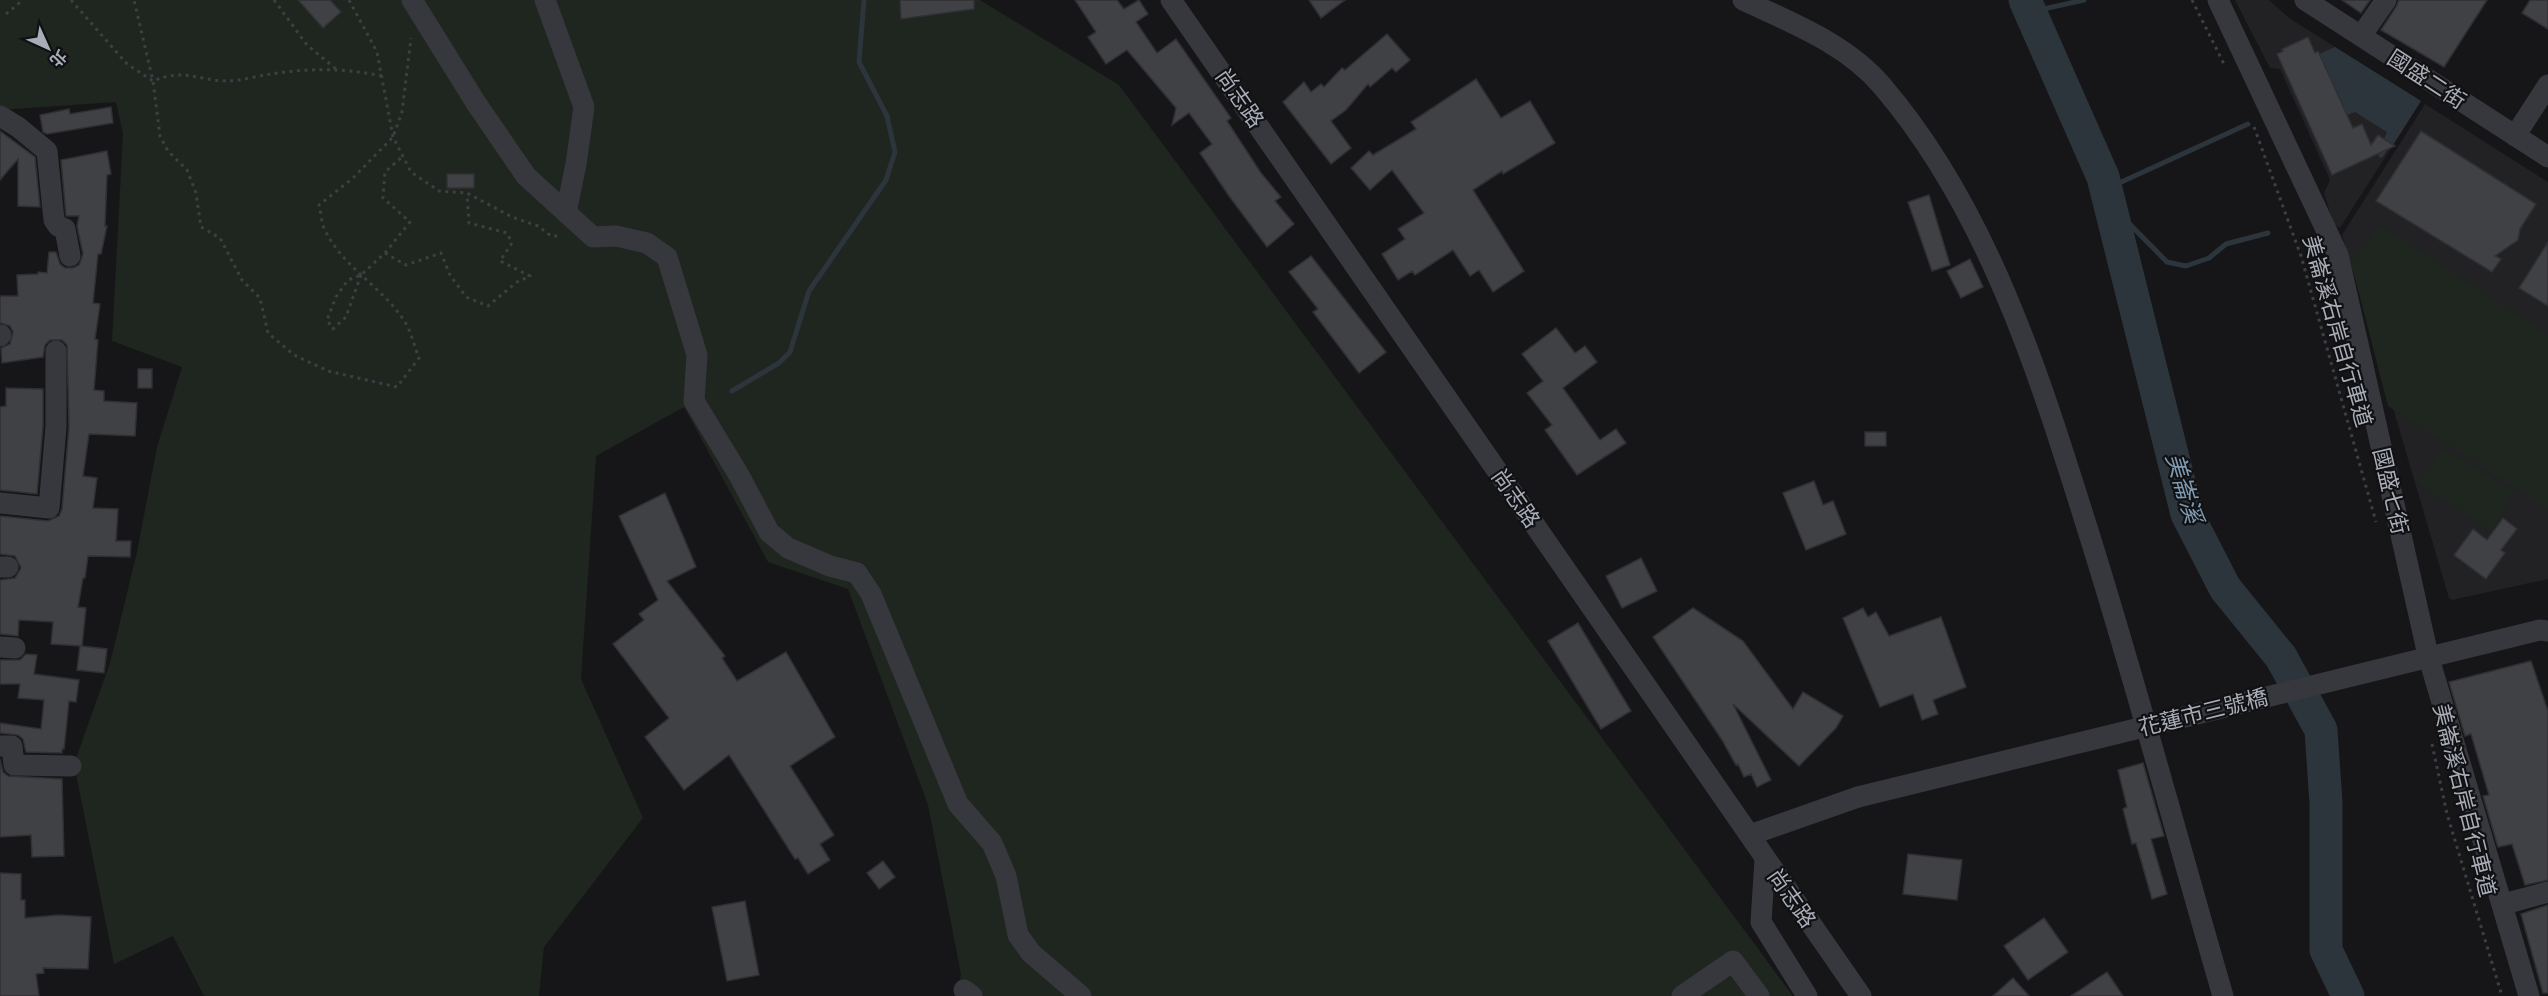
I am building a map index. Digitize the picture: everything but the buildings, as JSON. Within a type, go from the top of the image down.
[{"type":"street","points":[[412,0],[476,103],[526,176],[593,237],[616,236],[647,243],[667,257],[697,355],[694,401],[740,477],[769,532],[788,548],[830,566],[857,573],[871,594],[958,804],[992,843],[1006,876],[1018,934],[1031,953],[1081,996]]},
{"type":"street","points":[[545,0],[584,107],[566,213]]},
{"type":"street","name":"尚志路","points":[[1171,0],[1861,996]]},
{"type":"street","points":[[1743,0],[1828,41],[1882,85],[1941,168],[1972,224],[2017,321],[2043,387],[2120,631],[2223,996]]},
{"type":"street","name":"國盛七街","points":[[2218,0],[2338,255],[2428,655],[2504,904],[2529,996]]},
{"type":"street","name":"國盛二街","points":[[2305,0],[2548,157]]},
{"type":"street","points":[[2361,36],[2385,0]]},
{"type":"street","points":[[2515,136],[2548,84]]},
{"type":"street","points":[[0,116],[18,127],[47,151],[54,220],[65,230],[69,256]]},
{"type":"street","points":[[0,503],[49,508],[56,427],[56,351]]},
{"type":"street","name":"花蓮市三號橋","points":[[1750,835],[1858,796],[2540,630],[2548,631]]},
{"type":"street","points":[[0,746],[12,746],[14,765],[71,765]]},
{"type":"street","points":[[1765,859],[1761,922],[1807,996]]},
{"type":"street","points":[[2504,904],[2548,892]]},
{"type":"street","points":[[1682,996],[1733,961],[1759,996]]},
{"type":"path","points":[[6,14],[23,0]]},
{"type":"path","points":[[71,0],[76,2],[97,32],[127,64],[153,81]]},
{"type":"path","points":[[134,0],[153,81],[160,135],[168,151],[187,170],[196,193],[201,227],[220,238],[242,280],[260,298],[268,333],[294,355],[328,371],[397,387],[419,358],[405,321],[376,286],[360,275],[344,258],[324,228],[319,205],[353,178],[393,137],[402,112],[412,45],[411,34]]},
{"type":"path","points":[[274,0],[307,45],[337,70]]},
{"type":"path","points":[[349,0],[377,51],[393,137],[411,172],[439,191],[467,193],[512,217],[538,226],[551,236],[562,236]]},
{"type":"path","points":[[2192,0],[2229,73]]},
{"type":"path","points":[[153,81],[169,75],[200,76],[226,81],[291,71],[354,70],[382,76]]},
{"type":"path","name":"美崙溪右岸自行車道","points":[[2253,125],[2301,256],[2378,528]]},
{"type":"path","points":[[360,275],[346,317],[333,329],[327,320],[336,297],[348,280],[360,275],[385,254],[410,222],[383,198],[385,172],[403,156]]},
{"type":"path","points":[[385,254],[406,266],[441,252],[450,275],[466,297],[488,306],[517,282],[530,276],[500,261],[512,243],[507,233],[470,222],[467,193]]},
{"type":"path","name":"美崙溪右岸自行車道","points":[[2429,733],[2447,814],[2502,996]]},
{"type":"shaded area","points":[[0,0],[980,0],[1119,85],[1793,996],[957,996],[961,974],[928,805],[848,589],[768,562],[684,407],[596,456],[581,679],[643,818],[544,947],[539,996],[204,996],[173,936],[114,964],[74,764],[110,663],[137,552],[157,447],[182,367],[112,341],[123,134],[116,102],[0,110]]},
{"type":"shaded area","points":[[2235,0],[2269,0],[2289,18],[2421,101],[2340,228],[2334,225],[2324,193],[2330,180],[2280,69],[2270,68]]},
{"type":"shaded area","points":[[2335,47],[2421,101],[2393,145],[2384,139],[2387,132],[2355,112],[2347,115],[2319,54]]},
{"type":"shaded area","points":[[2425,104],[2548,182],[2548,579],[2452,600],[2449,598],[2342,235]]},
{"type":"shaded area","points":[[2381,225],[2548,335],[2548,510],[2388,406],[2351,262]]},
{"type":"shaded area","points":[[2443,448],[2514,492],[2492,532],[2418,484]]},
{"type":"waterway","points":[[732,391],[779,363],[790,352],[809,291],[886,180],[895,152],[887,116],[859,62],[864,0]]},
{"type":"waterway","name":"美崙溪","points":[[2025,0],[2103,177],[2187,514],[2225,588],[2281,657],[2321,730],[2326,803],[2326,950],[2348,996]]},
{"type":"waterway","points":[[2030,12],[2084,0]]},
{"type":"waterway","points":[[2106,189],[2248,124]]},
{"type":"waterway","points":[[2381,155],[2386,147]]},
{"type":"waterway","points":[[2109,203],[2167,262],[2186,266],[2209,258],[2226,244],[2268,233]]}]
